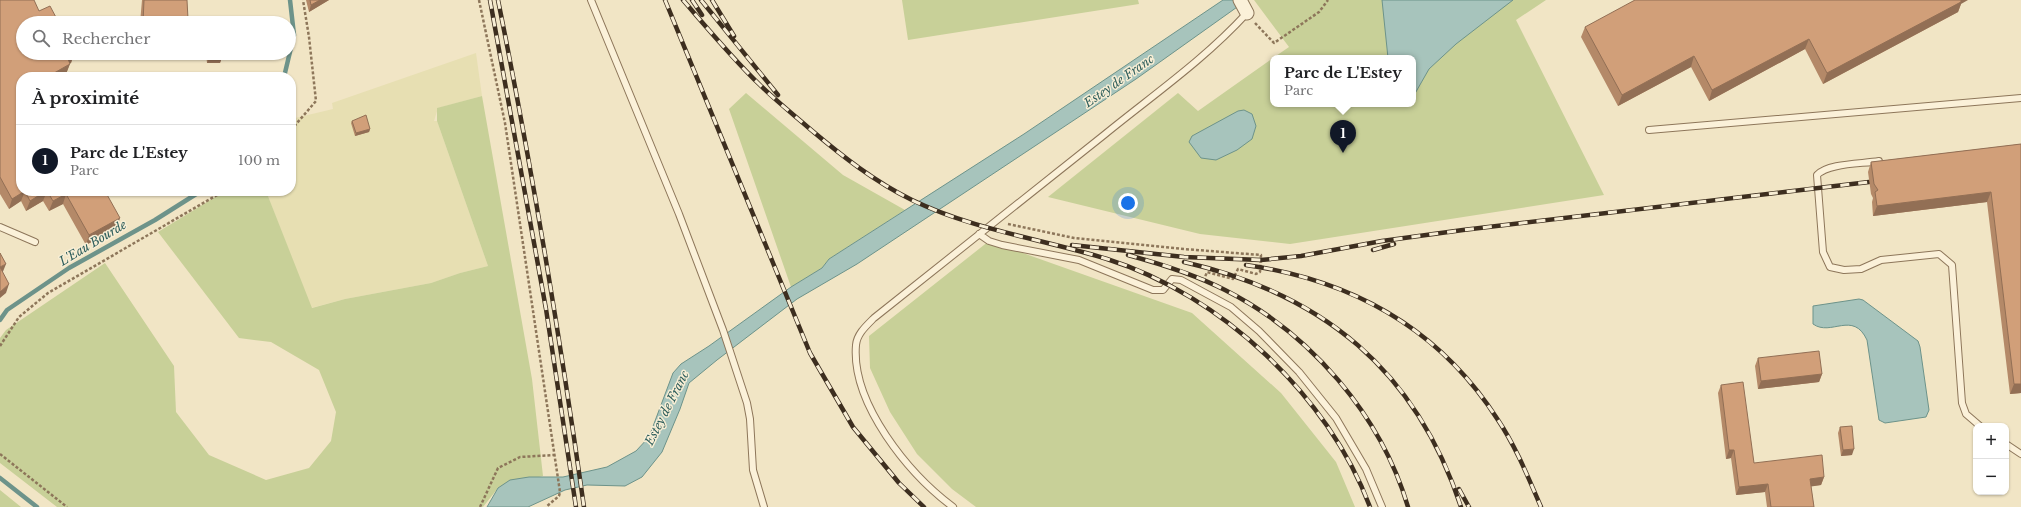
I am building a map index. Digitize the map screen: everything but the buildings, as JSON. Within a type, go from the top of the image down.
[{"type":"lane","points":[[591,0],[679,214],[723,330],[747,403],[750,419],[753,470],[764,507]]},
{"type":"lane","points":[[953,507],[941,498],[905,460],[872,411],[862,389],[858,367],[856,344],[862,330],[874,318],[979,234],[1178,78],[1222,40],[1243,6]]},
{"type":"lane","points":[[1649,130],[2021,98]]},
{"type":"lane","points":[[1886,160],[1831,167],[1821,170],[1817,174],[1823,252],[1830,267],[1844,270],[1861,269],[1881,260],[1939,254],[1952,265],[1962,403],[1966,414],[1976,423]]},
{"type":"lane","points":[[0,227],[35,242]]},
{"type":"lane","points":[[979,234],[989,241],[1002,245],[1079,260],[1153,290],[1163,290],[1169,281],[1176,279],[1231,307],[1259,331],[1299,372],[1336,418],[1366,469],[1382,507]]},
{"type":"lane","points":[[2009,446],[2021,454]]},
{"type":"path","points":[[296,124],[316,101],[309,37],[303,0]]},
{"type":"path","points":[[479,0],[505,123],[560,492],[559,496],[546,507]]},
{"type":"path","points":[[1243,6],[1274,43],[1319,12],[1328,0]]},
{"type":"path","points":[[0,346],[19,318],[48,293],[215,196]]},
{"type":"path","points":[[996,221],[1011,226],[1074,238],[1176,249],[1261,255],[1260,272],[1256,274],[1238,269],[1233,279],[1208,272],[1200,290]]},
{"type":"path","points":[[0,454],[67,507]]},
{"type":"path","points":[[480,507],[498,468],[520,457],[554,455]]},
{"type":"shaded area","points":[[476,53],[482,96],[438,108],[434,121],[437,121],[488,266],[460,273],[431,283],[345,299],[311,308],[268,196],[296,196],[296,118],[333,109],[332,103]]},
{"type":"green space","points":[[902,0],[1138,0],[1139,4],[908,40]]},
{"type":"green space","points":[[1254,0],[1546,0],[1516,20],[1604,195],[1290,244],[1200,234],[1048,197],[1178,93],[1198,111],[1270,60],[1270,107],[1416,107],[1416,55],[1277,55],[1289,47]]},
{"type":"green space","points":[[746,93],[843,175],[905,210],[829,259],[822,268],[791,287],[729,109]]},
{"type":"green space","points":[[482,96],[532,379],[543,476],[498,488],[483,507],[57,507],[0,463],[0,338],[6,330],[105,263],[174,366],[176,412],[209,455],[266,480],[309,468],[331,441],[336,412],[319,370],[271,342],[239,338],[158,232],[217,196],[268,196],[312,308],[345,299],[431,283],[460,273],[488,266],[437,121],[437,108]]},
{"type":"green space","points":[[989,241],[1192,313],[1281,393],[1336,462],[1355,507],[976,507],[952,489],[917,454],[890,412],[870,368],[869,336]]},
{"type":"green space","points":[[0,490],[21,507],[0,507]]},
{"type":"water","name":"Estey de Franc","points":[[1223,0],[1247,0],[1136,79],[857,264],[797,299],[717,360],[689,383],[662,452],[642,477],[625,486],[587,485],[565,490],[528,507],[487,507],[498,488],[510,480],[529,477],[563,477],[607,467],[636,451],[649,437],[673,373],[681,364],[709,346],[791,287],[822,268],[829,259],[1024,134]]},
{"type":"water","points":[[1382,0],[1513,0],[1456,44],[1429,69],[1416,92],[1416,55],[1388,55]]},
{"type":"water","points":[[1244,110],[1252,114],[1256,126],[1252,139],[1237,150],[1216,160],[1201,158],[1189,142],[1192,136],[1238,111]]},
{"type":"water","points":[[1859,299],[1863,300],[1918,341],[1929,410],[1926,417],[1885,423],[1879,420],[1867,340],[1861,331],[1849,325],[1827,328],[1813,324],[1813,306]]},
{"type":"waterway","name":"L'Eau Bourde","points":[[290,0],[292,16]]},
{"type":"waterway","name":"L'Eau Bourde","points":[[285,72],[288,60]]},
{"type":"waterway","name":"L'Eau Bourde","points":[[0,320],[7,310],[69,268],[155,220],[193,196]]},
{"type":"waterway","points":[[0,478],[37,507]]},
{"type":"railway","points":[[490,0],[546,309],[576,507]]},
{"type":"railway","points":[[498,0],[545,253],[584,507]]},
{"type":"railway","points":[[665,0],[810,353],[853,427],[899,483],[924,507]]},
{"type":"railway","points":[[683,0],[730,54],[772,97],[834,149],[859,168],[898,193],[959,219],[984,227],[1107,259],[1149,275],[1190,297],[1229,324],[1266,354],[1298,389],[1327,426],[1351,466],[1370,507]]},
{"type":"railway","points":[[692,0],[702,15]]},
{"type":"railway","points":[[701,0],[778,95]]},
{"type":"railway","points":[[712,0],[734,36]]},
{"type":"railway","points":[[1072,245],[1184,257],[1261,260],[1301,256],[1382,241],[1463,230],[1869,182]]},
{"type":"railway","points":[[1373,250],[1394,244]]},
{"type":"railway","points":[[1128,255],[1177,270],[1225,290],[1256,308],[1286,329],[1313,353],[1338,380],[1361,409],[1380,440],[1396,473],[1408,507]]},
{"type":"railway","points":[[1184,262],[1234,276],[1280,295],[1321,317],[1358,345],[1390,378],[1418,415],[1442,458],[1461,507]]},
{"type":"railway","points":[[1246,265],[1285,272],[1356,296],[1389,314],[1420,334],[1448,359],[1475,388],[1498,420],[1516,451],[1541,507]]},
{"type":"railway","points":[[1459,489],[1469,507]]},
{"type":"place","name":"Parc de L'Estey","points":[[1343,153]]}]
